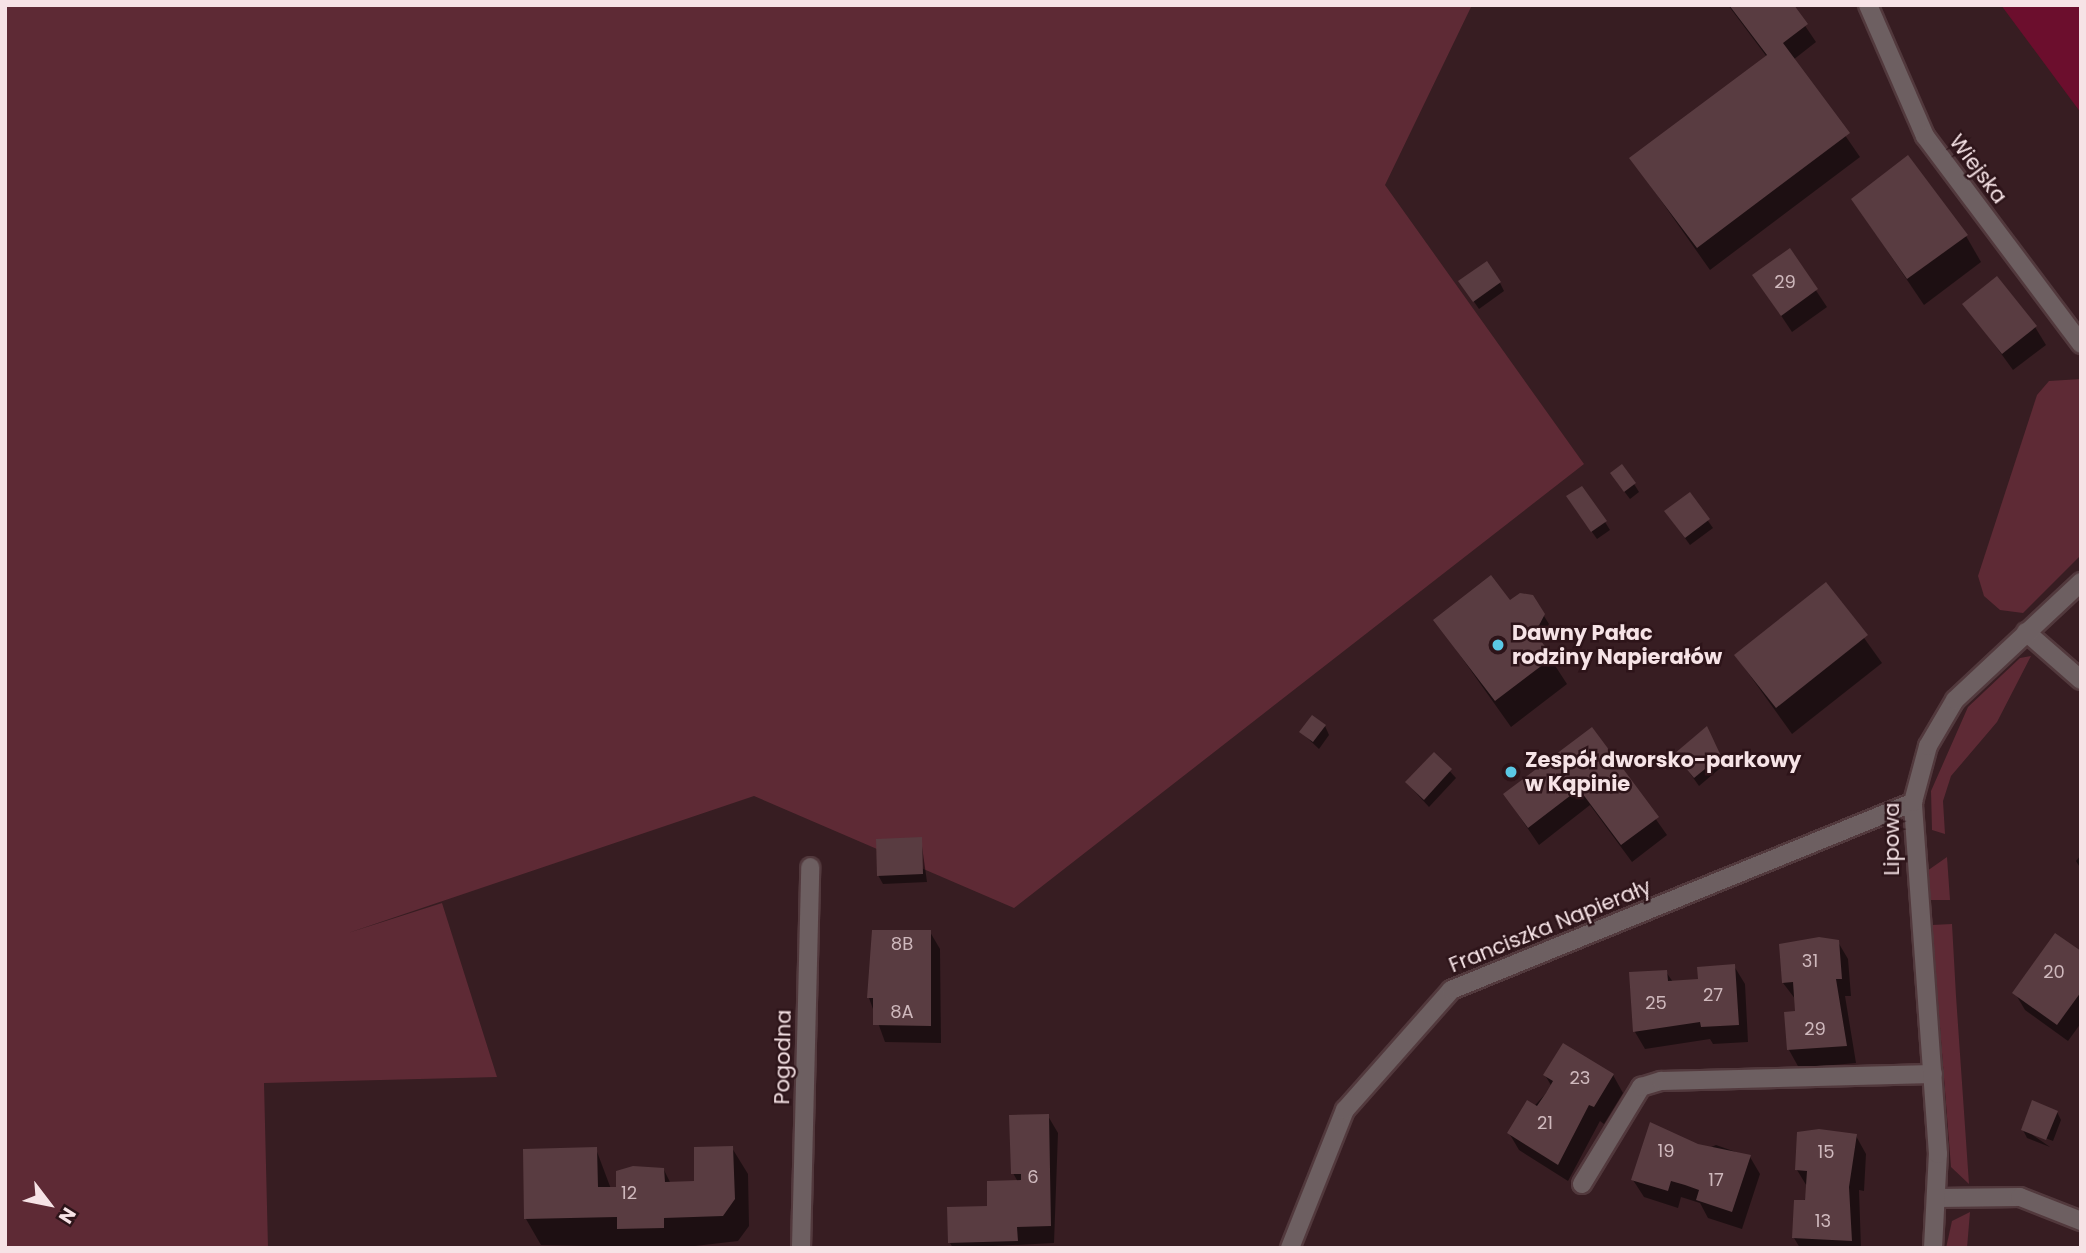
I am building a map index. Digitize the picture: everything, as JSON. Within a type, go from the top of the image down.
[{"type":"street","name":"Wiejska","points":[[1870,6],[1924,136],[2081,344]]},
{"type":"street","name":"Lipowa","points":[[1933,1248],[1938,1198],[1933,1074],[1913,802],[1940,722],[2026,632],[2081,582]]},
{"type":"street","points":[[2026,632],[2081,680]]},
{"type":"street","name":"Franciszka Napierały","points":[[1290,1248],[1345,1110],[1451,990],[1913,802]]},
{"type":"street","name":"Pogodna","points":[[801,1248],[810,867]]},
{"type":"street","points":[[1583,1184],[1640,1087],[1661,1081],[1933,1074]]},
{"type":"street","points":[[1938,1198],[2020,1197],[2081,1221]]},
{"type":"shaded area","points":[[5,5],[1472,5],[1385,185],[1584,464],[1014,908],[754,796],[348,933],[442,903],[497,1077],[264,1083],[268,1248],[5,1248]]},
{"type":"shaded area","points":[[2001,5],[2081,5],[2081,113]]},
{"type":"shaded area","points":[[2081,379],[2081,555],[2023,613],[2000,610],[1984,596],[1978,576],[2037,395],[2049,381]]},
{"type":"shaded area","points":[[2031,656],[1997,722],[1951,776],[1943,801],[1945,834],[1932,830],[1931,791],[1968,707],[2020,658]]},
{"type":"shaded area","points":[[1947,857],[1950,900],[1929,900],[1927,871]]},
{"type":"shaded area","points":[[1952,924],[1969,1184],[1951,1167],[1932,925]]},
{"type":"shaded area","points":[[1970,1212],[1967,1248],[1946,1248],[1952,1221]]},
{"type":"building","points":[[1729,5],[1794,5],[1808,24],[1783,43],[1850,133],[1697,248],[1629,158],[1767,55]]},
{"type":"building","points":[[1908,155],[1968,235],[1907,279],[1851,199]]},
{"type":"building","points":[[1790,248],[1818,289],[1781,316],[1752,275]]},
{"type":"building","points":[[1487,261],[1501,282],[1473,302],[1458,281]]},
{"type":"building","points":[[1997,276],[2037,326],[2002,354],[1962,304]]},
{"type":"building","points":[[1622,464],[1636,483],[1624,492],[1610,473]]},
{"type":"building","points":[[1582,486],[1607,521],[1591,532],[1566,496]]},
{"type":"building","points":[[1690,492],[1710,519],[1685,538],[1664,511]]},
{"type":"building","name":"Dawny Pałac rodziny Napierałów","points":[[1491,575],[1510,600],[1520,593],[1533,595],[1545,614],[1535,633],[1553,657],[1495,701],[1433,620]]},
{"type":"building","points":[[1826,582],[1868,635],[1776,708],[1734,655]]},
{"type":"building","points":[[1312,715],[1326,725],[1313,742],[1299,732]]},
{"type":"building","points":[[1707,726],[1721,756],[1694,778],[1674,754]]},
{"type":"building","points":[[1592,727],[1659,817],[1621,845],[1579,789],[1528,828],[1503,794]]},
{"type":"building","points":[[1434,752],[1452,769],[1424,800],[1405,782]]},
{"type":"building","points":[[922,837],[923,874],[877,876],[876,839]]},
{"type":"building","points":[[872,930],[931,930],[931,1026],[873,1025],[873,998],[867,998]]},
{"type":"building","points":[[2055,933],[2081,951],[2081,992],[2057,1025],[2012,993]]},
{"type":"building","points":[[1819,937],[1839,940],[1842,979],[1836,979],[1847,1046],[1787,1050],[1784,1012],[1795,1011],[1793,982],[1782,983],[1779,944]]},
{"type":"building","points":[[1735,964],[1739,1025],[1701,1027],[1700,1022],[1633,1032],[1629,972],[1667,970],[1668,981],[1698,979],[1697,967]]},
{"type":"building","points":[[1563,1043],[1614,1074],[1594,1107],[1589,1105],[1558,1165],[1507,1133],[1527,1100],[1537,1106],[1546,1093],[1553,1081],[1543,1075]]},
{"type":"building","points":[[2032,1100],[2058,1111],[2046,1140],[2021,1130]]},
{"type":"building","points":[[1049,1114],[1051,1226],[1017,1227],[1018,1241],[948,1243],[947,1207],[987,1206],[987,1181],[1021,1180],[1021,1174],[1011,1174],[1009,1115]]},
{"type":"building","points":[[1650,1122],[1698,1144],[1751,1155],[1732,1212],[1696,1200],[1699,1190],[1685,1185],[1671,1181],[1668,1191],[1631,1180]]},
{"type":"building","points":[[1819,1129],[1857,1134],[1849,1187],[1852,1241],[1792,1238],[1794,1200],[1805,1200],[1807,1171],[1795,1170],[1797,1132]]},
{"type":"building","points":[[733,1146],[735,1199],[723,1216],[664,1218],[664,1228],[617,1229],[617,1217],[524,1219],[523,1149],[597,1147],[598,1187],[616,1187],[616,1171],[633,1166],[664,1168],[665,1182],[694,1181],[694,1147]]},
{"type":"place","name":"Dawny Pałac rodziny Napierałów","points":[[1498,645]]},
{"type":"place","name":"Zespół dworsko-parkowy w Kąpinie","points":[[1511,772]]}]
